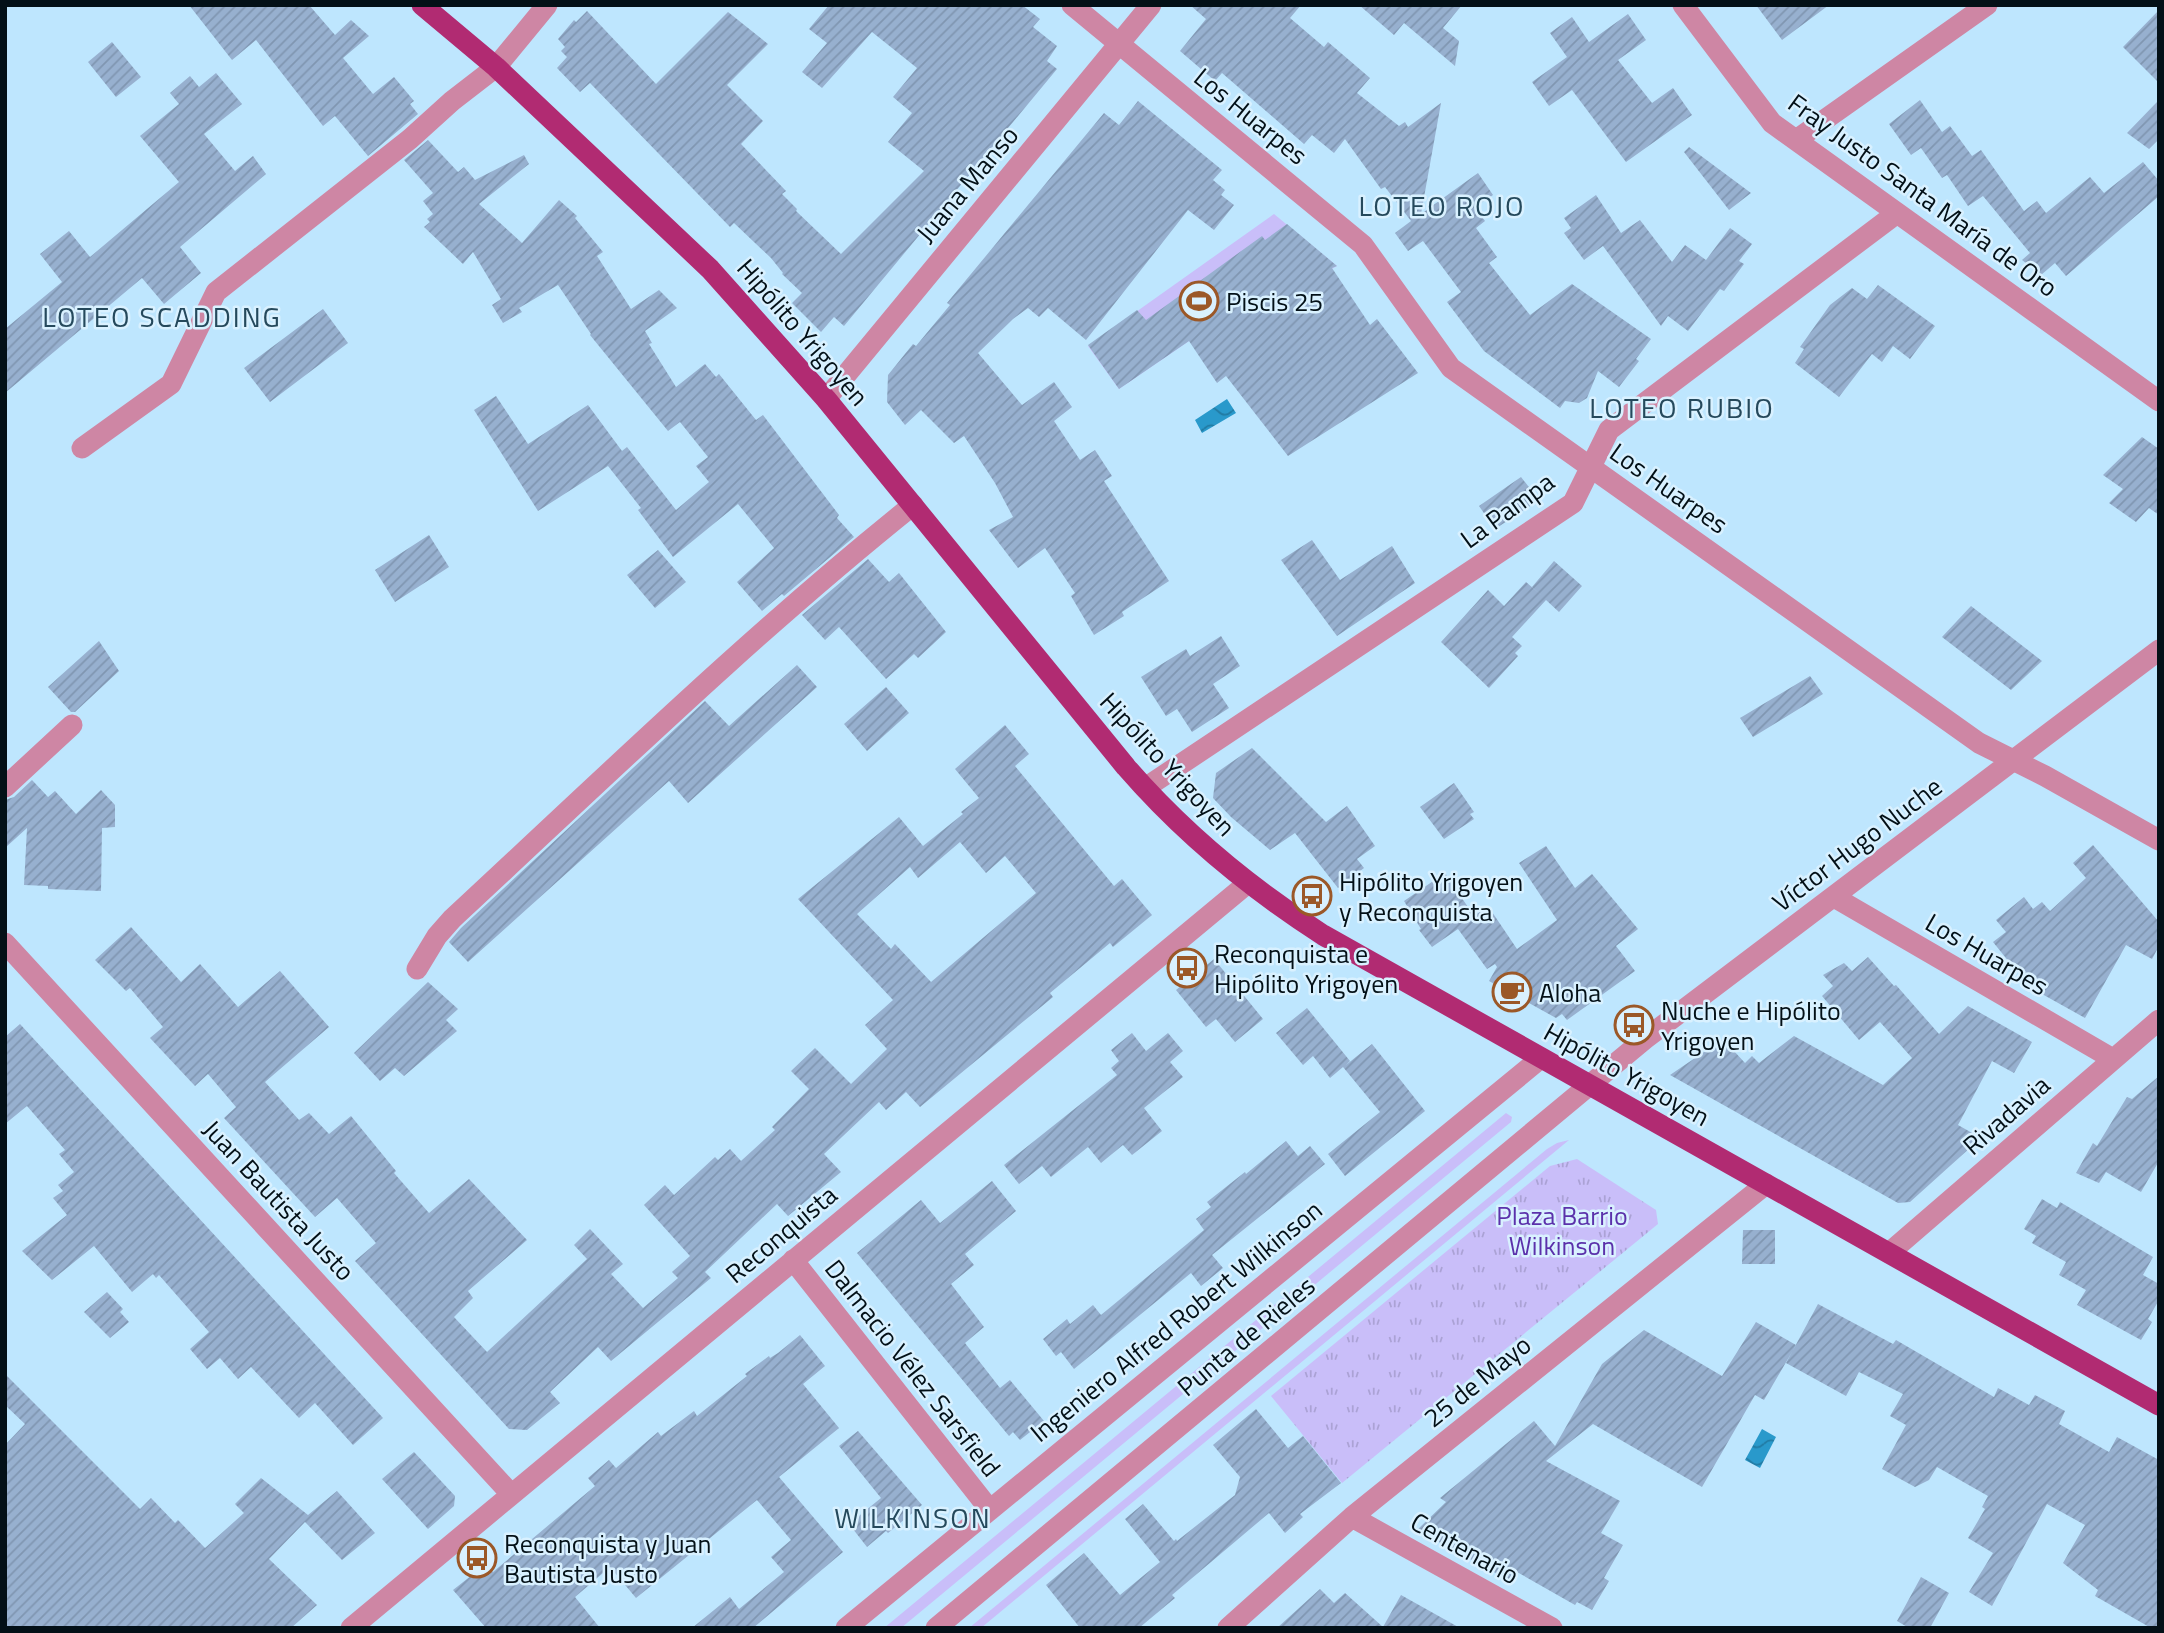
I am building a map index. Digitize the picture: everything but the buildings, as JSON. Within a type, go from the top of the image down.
[{"type":"main road","name":"Hipólito Yrigoyen","points":[[422,5],[496,67],[710,269],[826,399],[1145,789],[1204,847],[1248,883],[1323,936],[2159,1405]]},
{"type":"street","points":[[82,448],[171,384],[216,292],[410,139],[452,101],[496,67],[547,5]]},
{"type":"street","name":"Los Huarpes","points":[[1072,5],[1363,245],[1451,368],[1979,743],[2159,840]]},
{"type":"street","name":"Juana Manso","points":[[826,399],[1151,5]]},
{"type":"street","name":"Fray Justo Santa María de Oro","points":[[1683,5],[1772,123],[2159,401]]},
{"type":"street","points":[[1796,140],[1987,5]]},
{"type":"street","name":"La Pampa","points":[[1145,789],[1573,503],[1609,430],[1897,213]]},
{"type":"street","points":[[417,969],[437,936],[452,919],[734,659],[843,561],[912,505]]},
{"type":"street","name":"Víctor Hugo Nuche","points":[[1590,1085],[1645,1039],[2159,650]]},
{"type":"street","points":[[5,787],[72,725]]},
{"type":"street","name":"Reconquista","points":[[351,1628],[1248,883]]},
{"type":"street","name":"Los Huarpes","points":[[1833,897],[2113,1059]]},
{"type":"street","name":"Juan Bautista Justo","points":[[5,943],[511,1494]]},
{"type":"street","name":"Rivadavia","points":[[1889,1253],[2159,1020]]},
{"type":"street","name":"Ingeniero Alfred Robert Wilkinson","points":[[846,1628],[1541,1058]]},
{"type":"street","name":"Punta de Rieles","points":[[936,1628],[1590,1085]]},
{"type":"street","name":"25 de Mayo","points":[[1228,1628],[1352,1517],[1766,1184]]},
{"type":"street","name":"Dalmacio Vélez Sarsfield","points":[[793,1260],[990,1510]]},
{"type":"street","name":"Centenario","points":[[1352,1517],[1552,1628]]},
{"type":"green space","name":"Piscis 25","points":[[1274,214],[1337,266],[1304,284],[1293,270],[1119,389],[1088,346]]},
{"type":"green space","points":[[1506,1113],[1512,1117],[1511,1122],[901,1628],[884,1628]]},
{"type":"green space","points":[[1569,1140],[981,1628],[969,1628],[1547,1149]]},
{"type":"green space","name":"Plaza Barrio Wilkinson","points":[[1577,1159],[1656,1210],[1658,1224],[1342,1483],[1271,1396],[1550,1166]]},
{"type":"water","points":[[1227,399],[1236,413],[1202,433],[1195,420]]},
{"type":"water","points":[[1762,1429],[1776,1437],[1760,1468],[1745,1460]]},
{"type":"place","name":"Piscis 25","points":[[1199,301]]},
{"type":"place","name":"Hipólito Yrigoyen y Reconquista","points":[[1312,896]]},
{"type":"place","name":"Reconquista e Hipólito Yrigoyen","points":[[1187,968]]},
{"type":"place","name":"Aloha","points":[[1512,992]]},
{"type":"place","name":"Nuche e Hipólito Yrigoyen","points":[[1634,1025]]},
{"type":"place","name":"Reconquista y Juan Bautista Justo","points":[[477,1558]]},
{"type":"district","name":"LOTEO ROJO","points":[[1442,205]]},
{"type":"district","name":"LOTEO SCADDING","points":[[162,316]]},
{"type":"district","name":"LOTEO RUBIO","points":[[1682,407]]},
{"type":"district","name":"WILKINSON","points":[[913,1517]]}]
